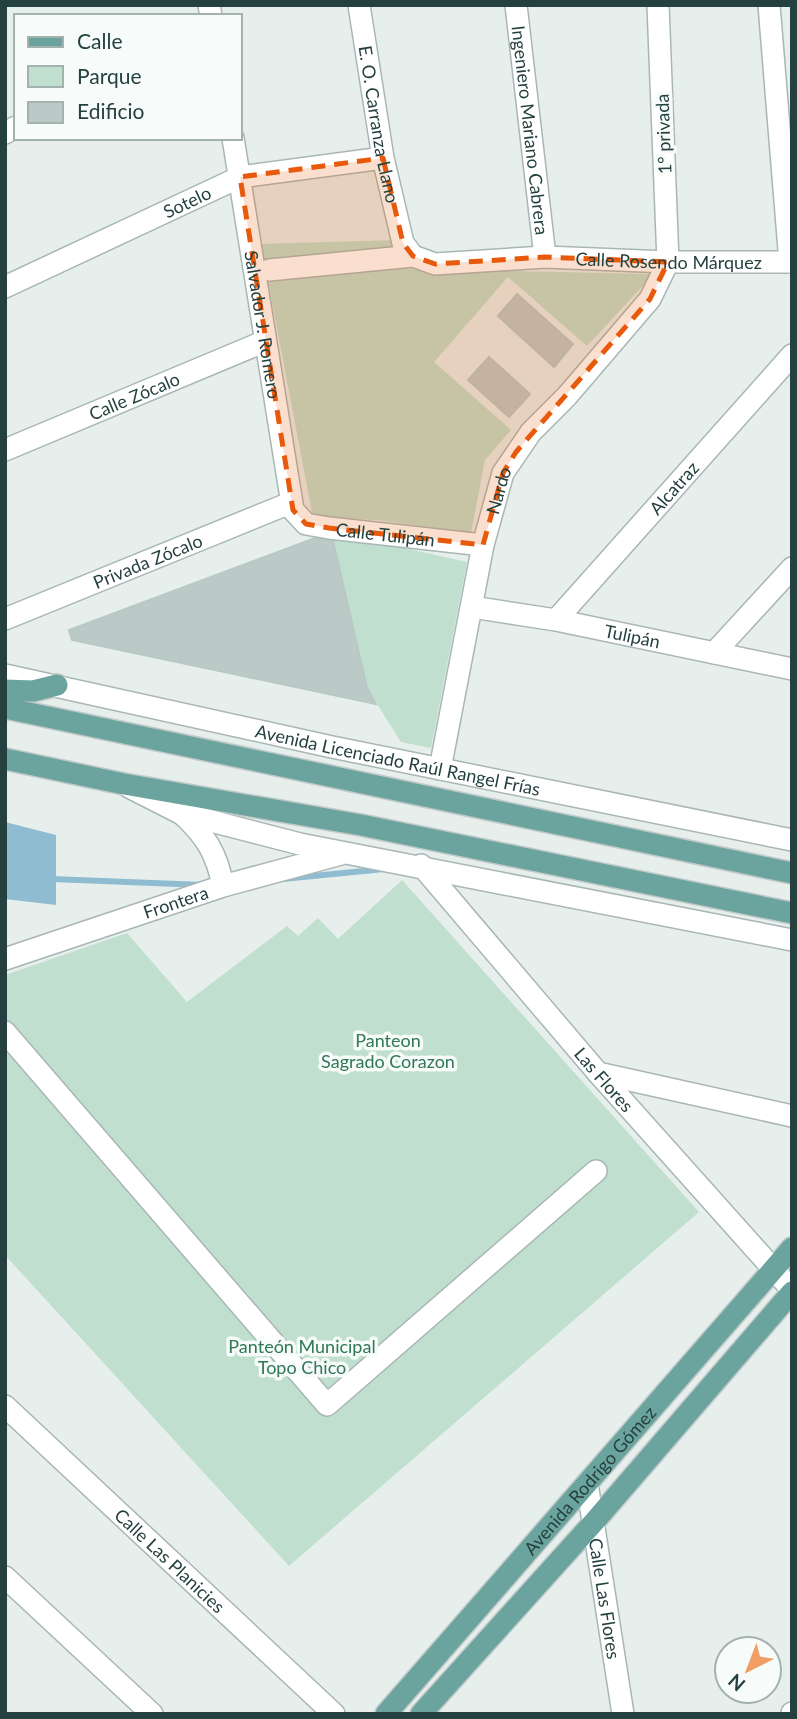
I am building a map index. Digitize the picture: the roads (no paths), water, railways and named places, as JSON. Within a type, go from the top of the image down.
[{"type":"main road","points":[[5,690],[33,691],[57,685]]},
{"type":"main road","points":[[5,708],[792,873]]},
{"type":"main road","points":[[5,759],[124,784],[360,825],[792,913]]},
{"type":"main road","name":"Avenida Rodrigo Gómez","points":[[386,1714],[792,1248]]},
{"type":"main road","name":"Avenida Rodrigo Gómez","points":[[421,1714],[594,1522],[792,1291]]},
{"type":"main road","points":[[463,1627],[482,1644]]},
{"type":"street","name":"E. O. Carranza Llano","points":[[359,5],[383,158],[408,250]]},
{"type":"street","name":"Ingeniero Mariano Cabrera","points":[[516,5],[545,257]]},
{"type":"street","name":"1° privada","points":[[658,5],[668,262]]},
{"type":"street","points":[[769,5],[791,262]]},
{"type":"street","name":"Salvador J. Romero","points":[[233,140],[263,342],[292,507]]},
{"type":"street","name":"Sotelo","points":[[5,287],[240,177],[383,158]]},
{"type":"street","name":"Calle Rosendo Márquez","points":[[269,271],[408,250],[435,264],[545,257],[668,262],[791,262]]},
{"type":"street","name":"Nardo","points":[[440,769],[482,545],[503,473],[516,452],[650,299],[668,262]]},
{"type":"street","name":"Calle Zócalo","points":[[5,450],[263,342]]},
{"type":"street","name":"Alcatraz","points":[[556,620],[792,355]]},
{"type":"street","name":"Calle Tulipán","points":[[292,507],[306,524],[482,545]]},
{"type":"street","name":"Privada Zócalo","points":[[5,618],[292,507]]},
{"type":"street","points":[[714,653],[792,568]]},
{"type":"street","name":"Tulipán","points":[[472,607],[556,620],[792,669]]},
{"type":"street","name":"Avenida Licenciado Raúl Rangel Frías","points":[[5,675],[440,769],[792,840]]},
{"type":"street","points":[[124,784],[180,813],[198,828],[215,853],[223,886]]},
{"type":"street","points":[[180,813],[300,844],[421,865],[792,940]]},
{"type":"street","name":"Frontera","points":[[5,960],[223,886],[349,851]]},
{"type":"street","name":"Las Flores","points":[[421,865],[598,1073],[792,1291]]},
{"type":"street","points":[[5,1032],[327,1405],[596,1171]]},
{"type":"street","points":[[598,1073],[792,1116]]},
{"type":"street","name":"Calle Las Planicies","points":[[5,1406],[334,1714]]},
{"type":"street","name":"Calle Las Flores","points":[[587,1483],[623,1714]]},
{"type":"street","points":[[5,1577],[152,1714]]},
{"type":"water","points":[[5,822],[56,835],[56,905],[5,899]]},
{"type":"waterway","points":[[283,879],[384,869]]},
{"type":"waterway","points":[[52,879],[203,885]]},
{"type":"park label","name":"Panteon Sagrado Corazon","points":[[388,1050]]},
{"type":"park label","name":"Panteón Municipal Topo Chico","points":[[302,1356]]}]
